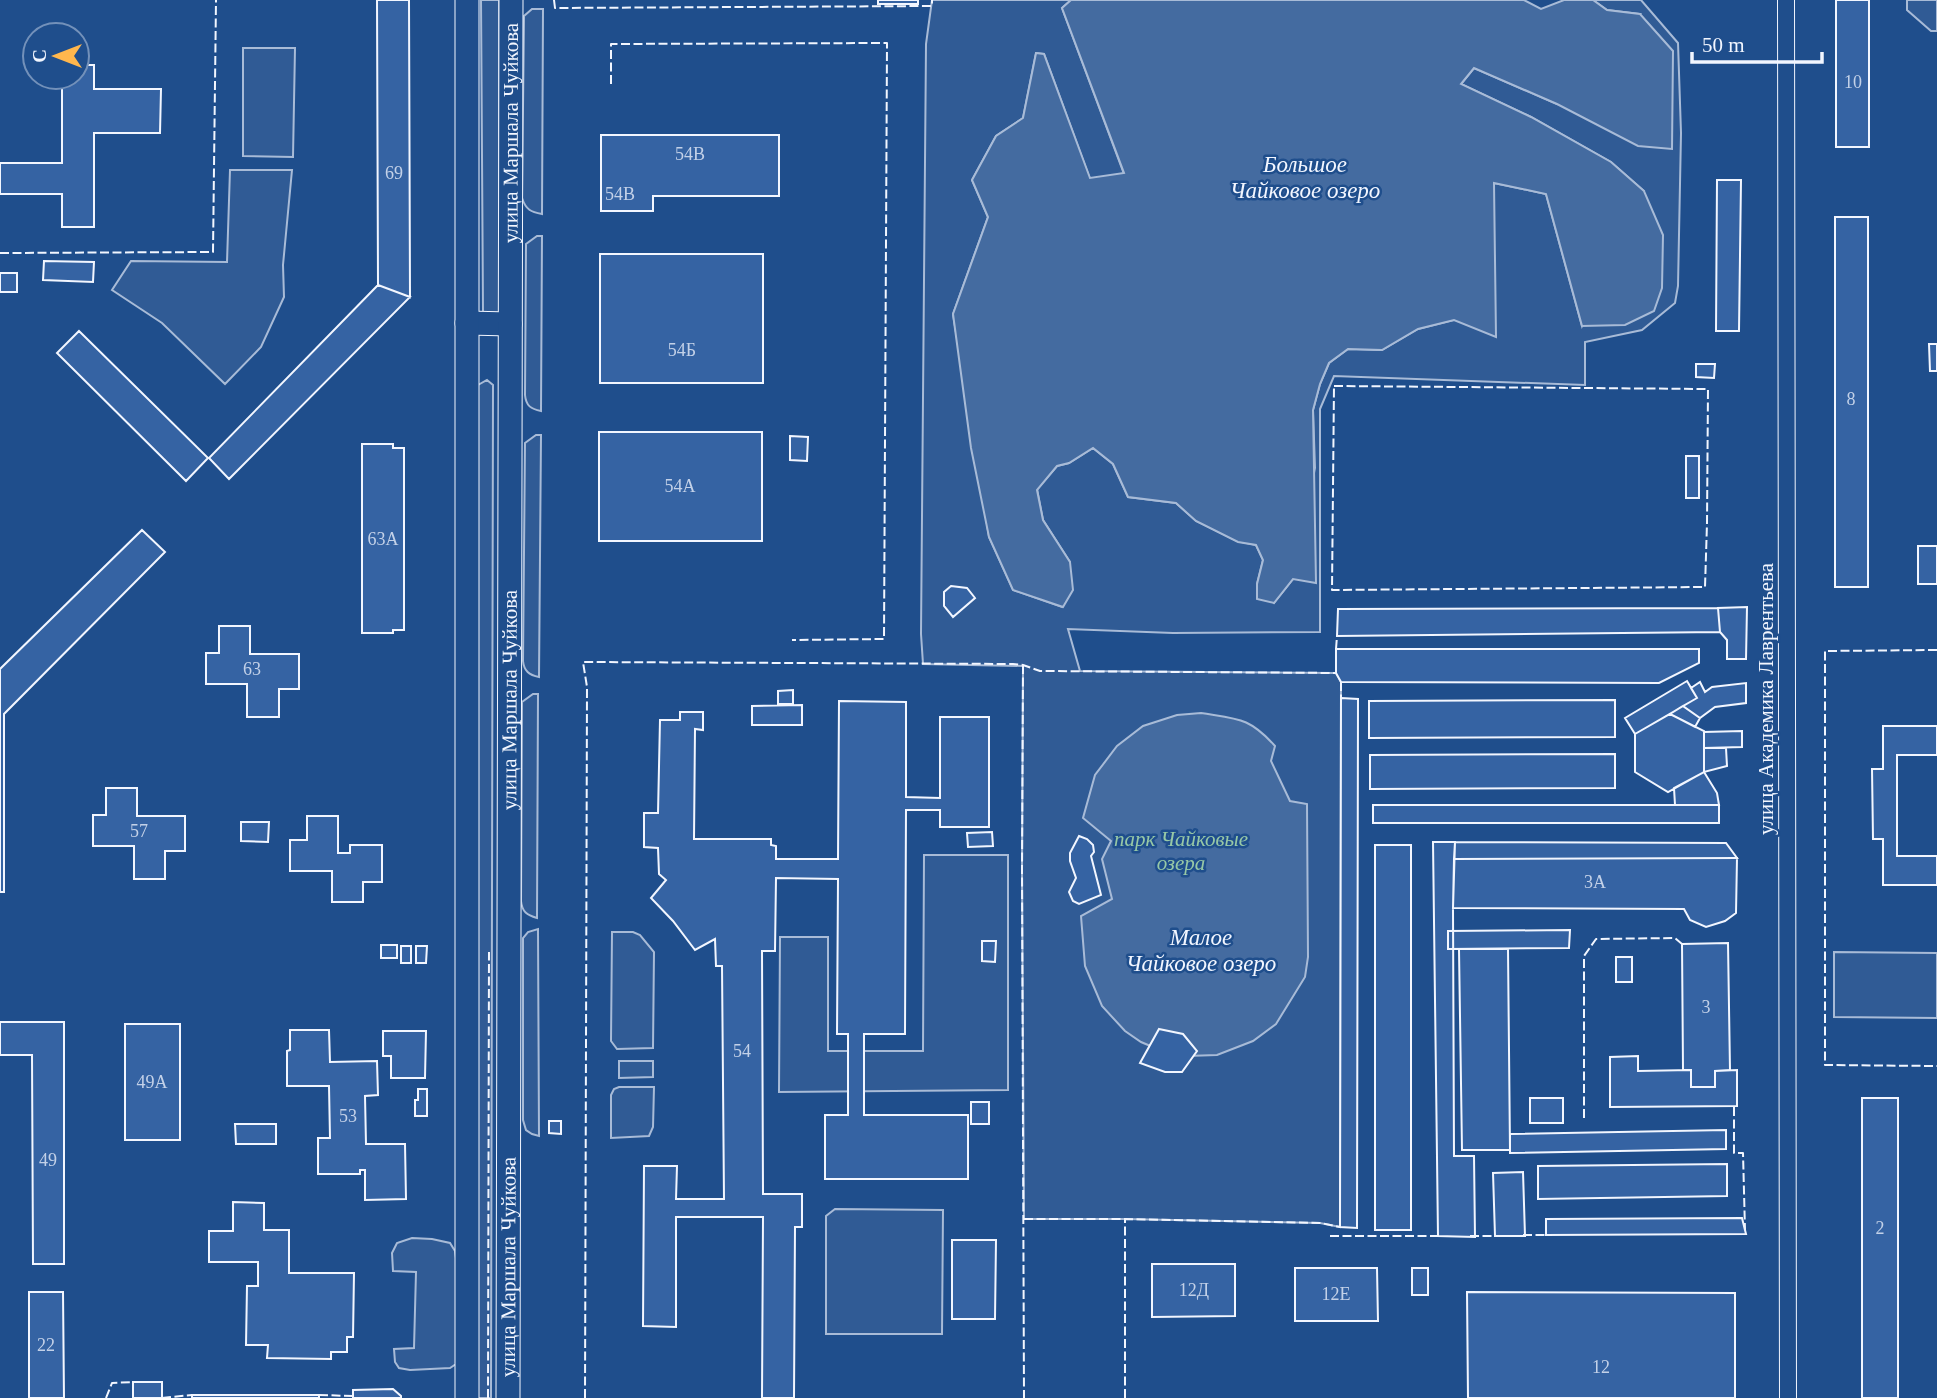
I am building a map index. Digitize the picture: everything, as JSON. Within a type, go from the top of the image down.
[{"type":"main road","name":"улица Маршала Чуйкова","points":[[467,0],[467,1398]]},
{"type":"main road","name":"улица Маршала Чуйкова","points":[[508,1398],[510,0]]},
{"type":"main road","points":[[467,323],[510,324]]},
{"type":"street","name":"улица Академика Лаврентьева","points":[[1786,0],[1788,1398]]},
{"type":"green space","points":[[481,0],[499,0],[499,313],[485,315],[483,312]]},
{"type":"green space","name":"парк Чайковые озера","points":[[932,0],[1071,0],[1062,8],[1124,174],[1090,179],[1044,54],[1036,53],[1023,118],[996,136],[972,180],[988,217],[953,314],[989,537],[1013,590],[1062,607],[1070,562],[1043,520],[1037,489],[1057,466],[1069,463],[1093,448],[1113,464],[1128,497],[1176,503],[1196,521],[1237,541],[1256,545],[1263,560],[1257,584],[1274,603],[1293,579],[1315,468],[1313,410],[1329,363],[1348,349],[1382,350],[1418,329],[1454,320],[1494,183],[1546,194],[1582,326],[1644,191],[1611,162],[1531,117],[1461,84],[1474,68],[1557,104],[1640,14],[1607,10],[1593,0],[1641,0],[1678,43],[1681,133],[1678,286],[1675,303],[1642,330],[1585,342],[1585,385],[1334,376],[1320,409],[1320,632],[1173,633],[1068,629],[1080,671],[1336,673],[1341,682],[1340,1227],[1320,1223],[1024,1219],[1023,666],[923,664],[921,634],[926,44]]},
{"type":"green space","points":[[1907,0],[1937,0],[1937,31],[1931,31],[1907,10]]},
{"type":"green space","points":[[532,9],[543,9],[542,214],[529,210],[522,198],[524,16]]},
{"type":"green space","points":[[243,48],[295,48],[293,157],[243,156]]},
{"type":"green space","points":[[230,170],[292,170],[283,265],[284,297],[261,347],[225,384],[162,323],[112,290],[131,261],[227,262]]},
{"type":"green space","points":[[537,236],[542,236],[541,411],[530,406],[525,395],[526,244]]},
{"type":"green space","points":[[487,380],[493,385],[491,1398],[477,1398],[478,385]]},
{"type":"green space","points":[[536,435],[541,435],[539,677],[528,672],[523,661],[525,443]]},
{"type":"green space","points":[[533,694],[538,694],[537,918],[526,912],[521,901],[522,702]]},
{"type":"green space","points":[[924,855],[1008,855],[1008,1090],[779,1092],[780,937],[828,937],[828,1051],[923,1051]]},
{"type":"green space","points":[[538,929],[539,1136],[526,1130],[523,1120],[523,938],[528,932]]},
{"type":"green space","points":[[612,932],[633,932],[640,935],[654,952],[653,1048],[617,1049],[611,1041]]},
{"type":"green space","points":[[1834,952],[1937,953],[1937,1018],[1834,1017]]},
{"type":"green space","points":[[619,1061],[653,1061],[653,1077],[619,1078]]},
{"type":"green space","points":[[654,1087],[653,1127],[649,1136],[611,1138],[611,1095],[614,1089]]},
{"type":"green space","points":[[835,1209],[943,1210],[942,1334],[826,1334],[826,1216]]},
{"type":"green space","points":[[412,1238],[450,1243],[455,1251],[456,1364],[450,1368],[410,1370],[399,1368],[395,1362],[394,1349],[414,1348],[416,1272],[393,1271],[392,1253],[397,1243]]},
{"type":"water","name":"Большое Чайковое озеро","points":[[1071,0],[1524,0],[1541,9],[1564,0],[1593,0],[1607,10],[1640,14],[1673,51],[1672,149],[1638,146],[1557,104],[1474,68],[1461,84],[1531,117],[1611,162],[1644,191],[1663,235],[1662,288],[1654,311],[1625,325],[1582,326],[1546,194],[1494,183],[1496,337],[1454,320],[1418,329],[1382,350],[1348,349],[1329,363],[1313,410],[1316,583],[1293,579],[1274,603],[1257,599],[1257,584],[1263,560],[1256,545],[1238,542],[1196,521],[1176,503],[1128,497],[1113,464],[1093,448],[1069,463],[1057,466],[1037,490],[1043,520],[1070,562],[1073,590],[1063,607],[1013,590],[989,537],[971,448],[953,314],[988,217],[972,180],[996,136],[1023,118],[1036,53],[1044,54],[1090,178],[1124,173],[1062,8]]},
{"type":"water","name":"Малое Чайковое озеро","points":[[1201,713],[1234,718],[1258,729],[1275,746],[1271,761],[1290,801],[1307,804],[1308,957],[1305,977],[1276,1024],[1253,1041],[1217,1055],[1187,1056],[1167,1053],[1141,1042],[1125,1031],[1102,1006],[1085,966],[1081,916],[1112,899],[1102,859],[1111,841],[1083,818],[1095,775],[1117,746],[1143,726],[1177,715]]},
{"type":"building","points":[[377,0],[409,0],[410,297],[378,285]]},
{"type":"building","points":[[878,0],[918,0],[918,4],[878,4]]},
{"type":"building","points":[[1836,0],[1869,0],[1869,147],[1836,147]]},
{"type":"building","points":[[91,65],[94,65],[94,89],[161,89],[160,133],[94,133],[94,227],[62,227],[62,194],[0,194],[0,163],[62,163],[62,91],[91,91]]},
{"type":"building","points":[[601,135],[779,135],[779,196],[653,196],[653,211],[601,211]]},
{"type":"building","points":[[1717,180],[1741,180],[1739,331],[1716,331]]},
{"type":"building","points":[[1835,217],[1868,217],[1868,587],[1835,587]]},
{"type":"building","points":[[600,254],[763,254],[763,383],[600,383]]},
{"type":"building","points":[[44,261],[94,262],[93,282],[43,280]]},
{"type":"building","points":[[0,273],[17,273],[17,292],[0,292]]},
{"type":"building","points":[[378,285],[410,297],[229,479],[209,458]]},
{"type":"building","points":[[79,331],[208,458],[186,481],[57,353]]},
{"type":"building","points":[[1929,344],[1937,344],[1937,371],[1930,371]]},
{"type":"building","points":[[1696,364],[1715,364],[1714,378],[1696,377]]},
{"type":"building","points":[[599,432],[762,432],[762,541],[599,541]]},
{"type":"building","points":[[790,436],[808,437],[807,461],[790,460]]},
{"type":"building","points":[[362,444],[393,444],[393,448],[404,448],[404,630],[393,630],[393,633],[362,633]]},
{"type":"building","points":[[1686,456],[1699,456],[1699,498],[1686,498]]},
{"type":"building","points":[[142,530],[165,552],[4,714],[4,892],[0,892],[0,669]]},
{"type":"building","points":[[1918,546],[1937,546],[1937,584],[1918,584]]},
{"type":"building","points":[[951,586],[967,588],[975,598],[953,617],[944,606],[944,592]]},
{"type":"building","points":[[1747,607],[1746,659],[1727,659],[1727,640],[1720,632],[1718,608]]},
{"type":"building","points":[[1718,608],[1720,632],[1337,636],[1338,609]]},
{"type":"building","points":[[219,626],[250,626],[250,654],[299,654],[299,689],[279,689],[279,717],[247,717],[247,684],[206,684],[206,653],[219,653]]},
{"type":"building","points":[[1336,649],[1699,649],[1699,663],[1659,683],[1341,682],[1336,673]]},
{"type":"building","points":[[1687,681],[1697,698],[1635,734],[1625,718]]},
{"type":"building","points":[[1700,682],[1705,692],[1712,687],[1746,683],[1746,703],[1715,707],[1700,718],[1683,706],[1697,698],[1691,688]]},
{"type":"building","points":[[793,690],[793,704],[778,704],[778,691]]},
{"type":"building","points":[[1341,698],[1358,699],[1357,1228],[1340,1227]]},
{"type":"building","points":[[1615,700],[1615,737],[1369,738],[1369,701]]},
{"type":"building","points":[[839,701],[906,702],[906,797],[940,798],[940,717],[989,717],[989,827],[940,827],[940,810],[906,810],[905,1034],[864,1034],[864,1115],[968,1115],[968,1179],[825,1179],[825,1115],[848,1115],[848,1034],[837,1034],[838,879],[776,878],[775,951],[762,951],[763,1194],[802,1194],[802,1227],[795,1227],[794,1398],[762,1398],[763,1217],[676,1217],[676,1327],[643,1326],[644,1166],[677,1166],[676,1199],[724,1199],[722,966],[716,966],[715,939],[695,950],[651,898],[666,880],[659,874],[658,848],[644,847],[644,813],[658,813],[660,720],[680,720],[680,712],[703,712],[703,730],[695,729],[694,839],[771,839],[771,845],[776,846],[776,859],[838,859]]},
{"type":"building","points":[[802,705],[802,725],[752,725],[752,706]]},
{"type":"building","points":[[1683,706],[1700,718],[1695,727],[1670,714]]},
{"type":"building","points":[[1670,714],[1704,731],[1704,772],[1668,792],[1635,772],[1635,734]]},
{"type":"building","points":[[1883,726],[1937,726],[1937,755],[1897,755],[1897,856],[1937,856],[1937,885],[1883,885],[1883,839],[1873,839],[1872,769],[1883,769]]},
{"type":"building","points":[[1742,731],[1742,747],[1704,748],[1704,732]]},
{"type":"building","points":[[1704,748],[1726,748],[1727,766],[1704,772]]},
{"type":"building","points":[[1615,754],[1615,788],[1370,789],[1370,755]]},
{"type":"building","points":[[1704,772],[1717,793],[1719,805],[1675,805],[1674,788]]},
{"type":"building","points":[[106,788],[137,788],[137,816],[185,816],[185,851],[165,851],[165,879],[134,879],[134,846],[93,846],[93,815],[106,815]]},
{"type":"building","points":[[1373,805],[1719,805],[1719,823],[1373,823]]},
{"type":"building","points":[[307,816],[338,816],[338,853],[350,853],[350,845],[382,845],[382,882],[363,882],[363,902],[332,902],[332,871],[290,871],[290,840],[307,840]]},
{"type":"building","points":[[241,822],[269,822],[268,842],[241,841]]},
{"type":"building","points":[[992,832],[993,846],[968,847],[967,833]]},
{"type":"building","points":[[1079,836],[1093,845],[1094,852],[1091,856],[1101,895],[1079,904],[1073,901],[1069,892],[1076,878],[1070,853]]},
{"type":"building","points":[[1433,842],[1455,842],[1454,1156],[1474,1156],[1475,1237],[1438,1236]]},
{"type":"building","points":[[1455,842],[1726,843],[1737,858],[1454,859]]},
{"type":"building","points":[[1375,845],[1411,845],[1411,1230],[1375,1230]]},
{"type":"building","points":[[1737,858],[1736,913],[1725,921],[1706,927],[1690,920],[1684,909],[1453,908],[1454,859]]},
{"type":"building","points":[[1570,930],[1569,948],[1448,949],[1448,931]]},
{"type":"building","points":[[982,941],[996,941],[995,962],[982,961]]},
{"type":"building","points":[[1728,943],[1730,1070],[1715,1071],[1715,1087],[1691,1087],[1691,1070],[1683,1070],[1682,944]]},
{"type":"building","points":[[381,945],[397,945],[397,958],[381,958]]},
{"type":"building","points":[[401,946],[411,946],[411,963],[401,963]]},
{"type":"building","points":[[416,946],[427,946],[426,963],[416,963]]},
{"type":"building","points":[[1459,949],[1508,949],[1510,1150],[1462,1150]]},
{"type":"building","points":[[1616,957],[1632,957],[1632,982],[1616,982]]},
{"type":"building","points":[[0,1022],[64,1022],[64,1264],[33,1264],[32,1055],[0,1055]]},
{"type":"building","points":[[125,1024],[180,1024],[180,1140],[125,1140]]},
{"type":"building","points":[[1159,1029],[1183,1034],[1197,1051],[1182,1072],[1165,1072],[1140,1063]]},
{"type":"building","points":[[290,1030],[329,1030],[330,1062],[377,1061],[378,1095],[365,1096],[366,1144],[405,1144],[406,1199],[365,1200],[365,1170],[360,1170],[360,1174],[318,1174],[318,1138],[330,1138],[329,1086],[287,1086]]},
{"type":"building","points":[[383,1031],[426,1031],[425,1078],[391,1078],[391,1056],[383,1056]]},
{"type":"building","points":[[1638,1056],[1638,1071],[1691,1070],[1691,1087],[1715,1087],[1715,1071],[1737,1070],[1737,1106],[1610,1107],[1610,1057]]},
{"type":"building","points":[[418,1089],[427,1089],[427,1116],[415,1116]]},
{"type":"building","points":[[1530,1098],[1563,1098],[1563,1123],[1530,1123]]},
{"type":"building","points":[[1862,1098],[1898,1098],[1898,1398],[1862,1398]]},
{"type":"building","points":[[971,1102],[989,1102],[989,1124],[971,1124]]},
{"type":"building","points":[[549,1121],[561,1121],[561,1134],[549,1133]]},
{"type":"building","points":[[235,1124],[276,1124],[276,1144],[236,1144]]},
{"type":"building","points":[[1726,1130],[1726,1149],[1510,1153],[1510,1134]]},
{"type":"building","points":[[1727,1164],[1727,1196],[1538,1199],[1538,1166]]},
{"type":"building","points":[[1523,1172],[1525,1236],[1495,1236],[1493,1173]]},
{"type":"building","points":[[233,1202],[264,1203],[264,1230],[289,1230],[289,1273],[354,1273],[353,1337],[347,1337],[347,1352],[331,1352],[331,1359],[267,1358],[268,1345],[246,1345],[247,1286],[258,1286],[258,1262],[209,1262],[209,1231],[233,1231]]},
{"type":"building","points":[[1742,1218],[1746,1234],[1546,1235],[1546,1219]]},
{"type":"building","points":[[952,1240],[996,1240],[995,1319],[952,1319]]},
{"type":"building","points":[[1152,1264],[1235,1264],[1235,1316],[1152,1317]]},
{"type":"building","points":[[1295,1268],[1377,1268],[1378,1321],[1295,1321]]},
{"type":"building","points":[[1412,1268],[1428,1268],[1428,1295],[1412,1295]]},
{"type":"building","points":[[29,1292],[63,1292],[64,1398],[29,1398]]},
{"type":"building","points":[[1467,1292],[1735,1293],[1735,1398],[1468,1398]]},
{"type":"building","points":[[133,1382],[162,1382],[162,1398],[133,1398]]},
{"type":"building","points":[[393,1389],[401,1398],[353,1398],[353,1390]]},
{"type":"building","points":[[192,1395],[319,1395],[319,1398],[192,1398]]},
{"type":"fence","points":[[0,253],[213,252],[216,0]]},
{"type":"fence","points":[[554,0],[555,8],[932,6],[932,0]]},
{"type":"fence","points":[[611,84],[611,44],[887,43],[884,639],[792,640]]},
{"type":"fence","points":[[1334,386],[1708,389],[1705,587],[1332,590],[1334,386]]},
{"type":"fence","points":[[1336,649],[1337,636]]},
{"type":"fence","points":[[1937,650],[1825,651],[1825,1065],[1937,1066]]},
{"type":"fence","points":[[585,1398],[587,687],[583,662],[1013,664],[1040,671],[1336,673]]},
{"type":"fence","points":[[1023,665],[1024,1398]]},
{"type":"fence","points":[[1341,682],[1341,698]]},
{"type":"fence","points":[[1584,1118],[1584,956],[1596,939],[1675,938],[1682,944]]},
{"type":"fence","points":[[488,1398],[489,952]]},
{"type":"fence","points":[[1734,1107],[1734,1153],[1743,1153],[1745,1230]]},
{"type":"fence","points":[[1024,1219],[1321,1223],[1340,1227]]},
{"type":"fence","points":[[1125,1219],[1125,1398]]},
{"type":"fence","points":[[1523,1235],[1551,1235]]},
{"type":"fence","points":[[1330,1236],[1442,1236]]},
{"type":"fence","points":[[1470,1236],[1498,1236]]},
{"type":"fence","points":[[106,1398],[112,1383],[133,1382]]},
{"type":"fence","points":[[162,1398],[192,1395]]},
{"type":"fence","points":[[319,1395],[353,1396]]}]
